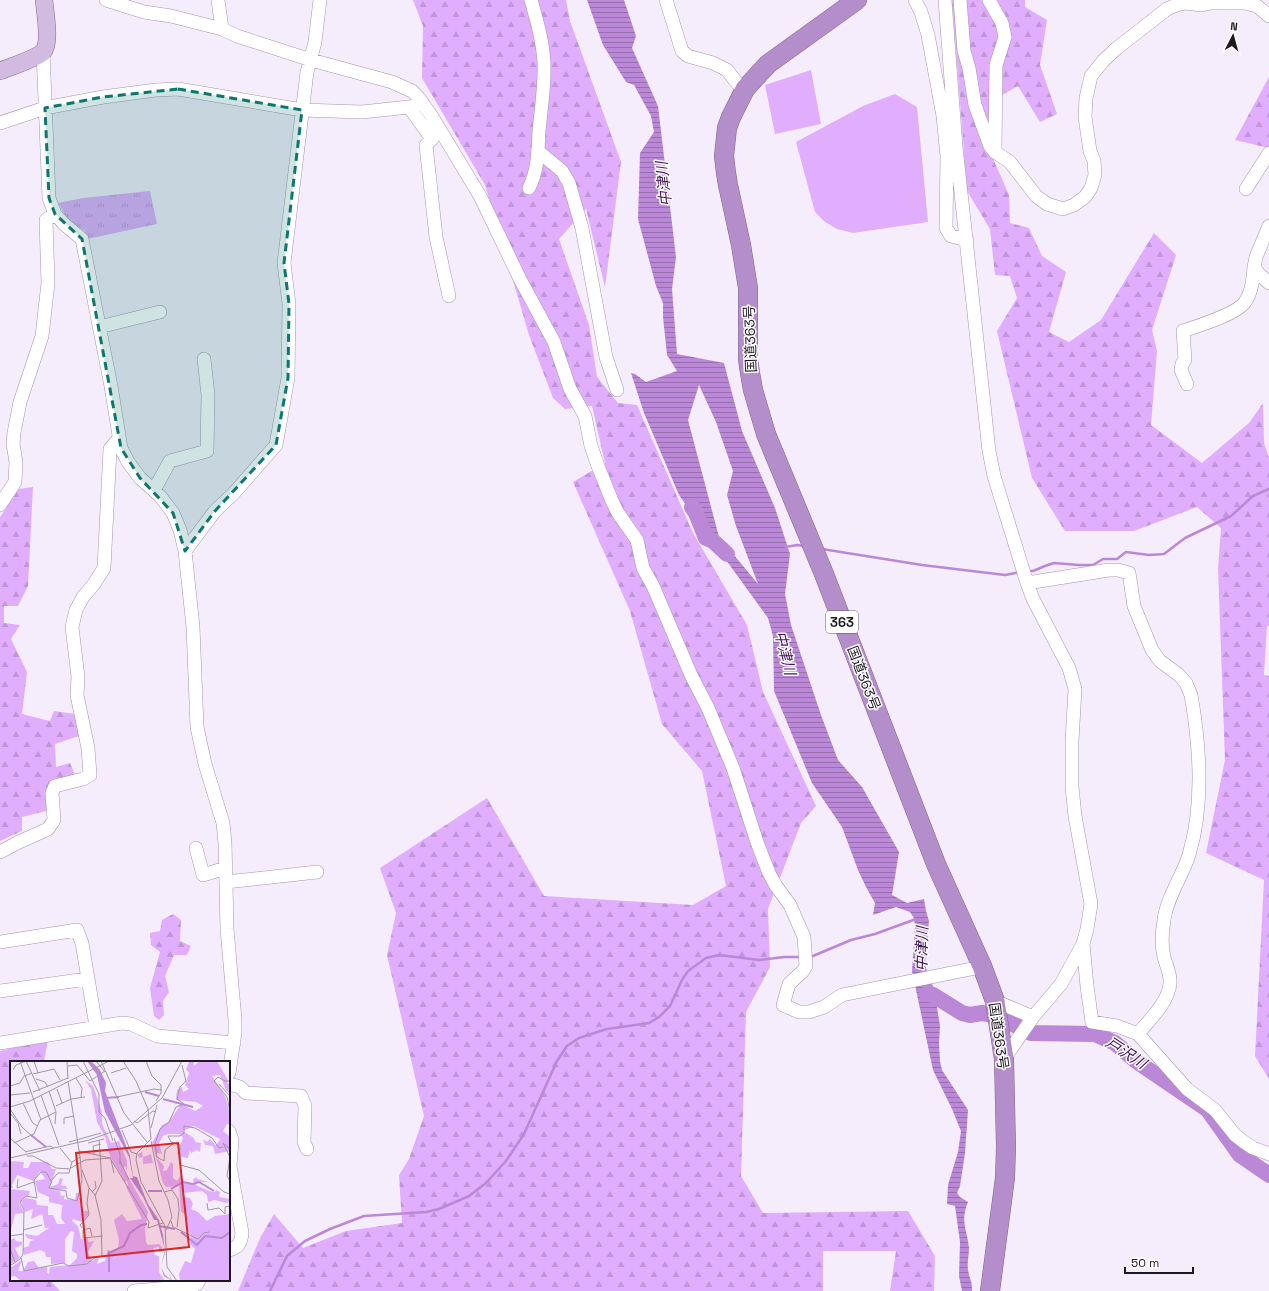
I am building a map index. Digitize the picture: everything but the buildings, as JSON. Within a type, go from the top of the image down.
[{"type":"highway","name":"国道363号","points":[[857,0],[768,64],[745,89],[727,128],[724,156],[728,185],[741,245],[748,288],[748,359],[753,390],[766,434],[824,574],[977,968],[995,1001],[1004,1059],[1006,1125],[1005,1178],[990,1291]]},
{"type":"main road","points":[[0,71],[34,57],[43,51],[47,40],[44,0]]},
{"type":"street","points":[[106,0],[132,8],[222,29],[237,36],[311,60],[392,82],[412,91],[422,102],[480,196],[520,279],[554,342],[570,389],[585,416],[591,446],[612,501],[618,514],[637,540],[643,568],[653,586],[691,675],[708,708],[733,768],[758,845],[769,873],[790,906],[804,937],[806,966],[803,971],[789,984],[783,1004],[799,1012],[809,1012],[824,1008],[842,995],[977,968]]},
{"type":"street","points":[[218,0],[222,29]]},
{"type":"street","points":[[185,551],[215,511],[234,493],[276,445],[288,378],[287,342],[289,304],[284,263],[307,72],[311,60],[318,24],[320,0]]},
{"type":"street","points":[[529,188],[534,177],[538,151],[544,79],[541,35],[531,0]]},
{"type":"street","points":[[666,0],[682,51],[688,56],[713,63],[727,70],[737,83],[745,89]]},
{"type":"street","points":[[915,0],[921,12],[928,35],[943,116],[946,156],[946,228],[951,236],[967,240]]},
{"type":"street","points":[[945,0],[956,147],[967,240],[988,451],[996,484],[1027,583],[1033,599],[1069,668],[1074,689],[1072,787],[1075,816],[1091,904],[1083,944],[1061,984],[1033,1017],[1004,1059]]},
{"type":"street","points":[[960,0],[964,51],[969,68],[975,105],[990,146],[995,152],[1010,162],[1036,196],[1047,204],[1063,209],[1074,206],[1085,197],[1091,188],[1095,175],[1094,161],[1088,140],[1085,107],[1087,90],[1096,69],[1117,48],[1167,9],[1176,4],[1186,3],[1201,5],[1209,2],[1244,3],[1257,6],[1269,16]]},
{"type":"street","points":[[989,0],[1002,24],[1005,37],[996,65],[995,152]]},
{"type":"street","points":[[43,51],[49,198],[55,214],[64,224],[82,239],[111,386],[121,448],[128,462],[140,478],[160,496],[173,513],[180,530],[185,551],[193,627],[197,727],[205,764],[223,823],[225,843],[227,929],[235,1020],[234,1043],[230,1067]]},
{"type":"street","points":[[0,123],[45,108],[102,97],[178,89],[302,110],[362,112],[409,107],[422,102]]},
{"type":"street","points":[[409,107],[432,139],[426,146],[436,237],[449,296]]},
{"type":"street","points":[[538,151],[562,171],[569,182],[582,228],[606,357],[617,390]]},
{"type":"street","points":[[1246,189],[1269,153]]},
{"type":"street","points":[[0,505],[15,482],[16,462],[13,444],[14,433],[20,402],[42,336],[48,283],[46,220],[55,214]]},
{"type":"street","points":[[1186,384],[1181,370],[1182,364],[1185,360],[1184,331],[1235,311],[1244,304],[1253,281],[1256,257],[1269,226]]},
{"type":"street","points":[[1254,267],[1269,283]]},
{"type":"street","points":[[99,327],[160,312]]},
{"type":"street","points":[[154,490],[170,461],[207,451],[208,395],[204,359]]},
{"type":"street","points":[[0,852],[48,829],[54,820],[52,793],[55,786],[82,779],[90,775],[88,748],[77,695],[78,677],[72,627],[76,610],[83,597],[94,584],[104,568],[110,449],[119,438]]},
{"type":"street","points":[[1027,583],[1109,570],[1118,570],[1129,573],[1134,606],[1152,650],[1160,661],[1179,674],[1186,683],[1191,695],[1199,775],[1199,802],[1196,825],[1183,871],[1164,918],[1162,937],[1170,983],[1168,994],[1162,1005],[1138,1034]]},
{"type":"street","points":[[196,848],[203,874],[226,868]]},
{"type":"street","points":[[226,882],[317,872]]},
{"type":"street","points":[[0,942],[77,930],[82,943],[96,1026]]},
{"type":"street","points":[[1083,944],[1092,1022],[1117,1026],[1138,1034],[1187,1089],[1215,1110],[1235,1135],[1253,1148],[1269,1154]]},
{"type":"street","points":[[0,991],[87,978]]},
{"type":"street","points":[[995,1001],[1033,1017]]},
{"type":"street","points":[[0,1043],[96,1026],[122,1023],[132,1024],[157,1036],[234,1043]]},
{"type":"street","points":[[230,1084],[240,1087],[246,1093],[301,1096],[305,1106],[304,1142],[307,1149]]},
{"type":"street","points":[[230,1134],[232,1140],[230,1166],[242,1233],[241,1241],[237,1247],[230,1250]]},
{"type":"street","points":[[134,1291],[193,1286],[197,1284],[198,1281]]},
{"type":"highlighted area","points":[[178,89],[302,110],[284,263],[289,304],[288,378],[276,445],[215,511],[185,551],[173,513],[140,478],[121,448],[82,239],[55,214],[49,198],[45,108],[103,97]]},
{"type":"green space","points":[[413,0],[566,0],[570,21],[621,162],[605,287],[586,209],[559,239],[589,325],[597,377],[618,403],[637,405],[693,533],[747,625],[763,692],[816,806],[801,823],[768,909],[770,967],[746,1012],[741,1176],[763,1213],[908,1211],[935,1256],[934,1291],[890,1291],[896,1251],[823,1251],[823,1291],[238,1291],[260,1238],[274,1214],[303,1248],[346,1231],[402,1223],[399,1175],[409,1159],[424,1116],[387,955],[396,913],[380,868],[487,798],[544,896],[693,905],[726,886],[702,771],[662,724],[630,611],[573,482],[605,463],[592,406],[565,409],[553,398],[529,335],[485,185],[422,78],[423,26]]},
{"type":"green space","points":[[952,0],[1025,0],[1025,7],[1047,20],[1040,65],[1057,114],[1040,122],[1018,86],[993,100],[994,161],[1009,195],[1010,223],[1029,228],[1042,256],[1066,272],[1049,332],[1069,342],[1101,320],[1154,233],[1176,255],[1152,330],[1157,351],[1151,425],[1202,463],[1249,423],[1263,403],[1264,443],[1269,458],[1269,626],[1267,626],[1264,675],[1269,676],[1269,1079],[1255,1056],[1264,880],[1206,853],[1225,760],[1218,569],[1221,528],[1197,507],[1134,531],[1065,531],[1032,478],[997,331],[1017,298],[1010,276],[995,275],[990,229],[967,191]]},
{"type":"green space","points":[[811,70],[821,124],[775,134],[765,85]]},
{"type":"green space","points":[[1269,77],[1269,148],[1235,140]]},
{"type":"green space","points":[[895,94],[917,107],[928,222],[853,233],[837,229],[825,222],[815,212],[796,142],[863,106]]},
{"type":"green space","points":[[150,191],[157,224],[87,239],[85,231],[69,221],[58,203],[83,198]]},
{"type":"green space","points":[[33,487],[28,586],[18,606],[4,606],[4,623],[20,625],[11,639],[27,672],[22,714],[50,721],[54,711],[75,714],[79,736],[55,744],[56,767],[70,763],[75,775],[47,791],[46,811],[22,817],[22,831],[0,841],[0,517],[19,489]]},
{"type":"green space","points":[[173,914],[181,920],[180,941],[191,946],[187,955],[174,955],[165,976],[169,992],[163,1001],[164,1015],[159,1020],[154,1016],[150,988],[160,952],[151,945],[150,933],[160,931],[162,920]]},
{"type":"green space","points":[[48,1039],[44,1061],[10,1061],[10,1281],[51,1281],[60,1291],[0,1291],[0,1051]]},
{"type":"water","points":[[587,0],[624,0],[636,36],[632,48],[658,106],[676,257],[672,289],[677,354],[724,363],[742,431],[775,508],[790,554],[785,594],[791,625],[821,715],[838,760],[862,787],[899,852],[892,895],[907,903],[924,899],[929,921],[925,965],[934,989],[940,1026],[940,1061],[942,1070],[968,1110],[965,1153],[960,1186],[957,1193],[968,1202],[964,1220],[969,1248],[968,1270],[972,1291],[962,1291],[959,1276],[960,1242],[955,1206],[947,1204],[948,1185],[958,1152],[961,1131],[933,1070],[912,971],[915,927],[914,918],[910,912],[896,907],[873,915],[875,903],[858,870],[842,827],[812,783],[774,691],[773,636],[768,618],[679,495],[644,413],[631,373],[635,374],[646,382],[677,371],[667,355],[663,303],[656,286],[638,219],[640,153],[654,132],[651,116],[634,85],[626,82],[603,45]],"holes":[[[699,385],[716,422],[733,471],[727,495],[736,526],[758,584],[719,537],[688,420]]]},
{"type":"waterway","points":[[1027,571],[1033,571],[1054,563],[1093,565],[1103,559],[1117,559],[1126,552],[1149,555],[1164,554],[1185,538],[1231,516],[1253,496],[1269,489]]},
{"type":"waterway","name":"中津川","points":[[692,507],[706,538],[713,541],[727,554]]},
{"type":"waterway","points":[[786,547],[797,545],[805,546]]},
{"type":"waterway","points":[[822,549],[922,565],[1005,575],[1020,572]]},
{"type":"waterway","points":[[810,956],[851,940],[875,934],[916,919]]},
{"type":"waterway","points":[[270,1291],[287,1256],[305,1241],[330,1229],[364,1216],[426,1212],[439,1209],[469,1196],[486,1183],[506,1161],[524,1134],[557,1061],[567,1046],[579,1038],[607,1029],[649,1023],[659,1017],[670,1006],[682,980],[688,971],[706,958],[719,955],[759,960],[784,957],[801,957]]},
{"type":"waterway","name":"戸沢川","points":[[927,994],[933,995],[962,1013],[970,1015],[982,1013],[994,1015],[1031,1033],[1095,1034],[1115,1043],[1136,1061],[1208,1110],[1240,1155],[1269,1175]]}]
